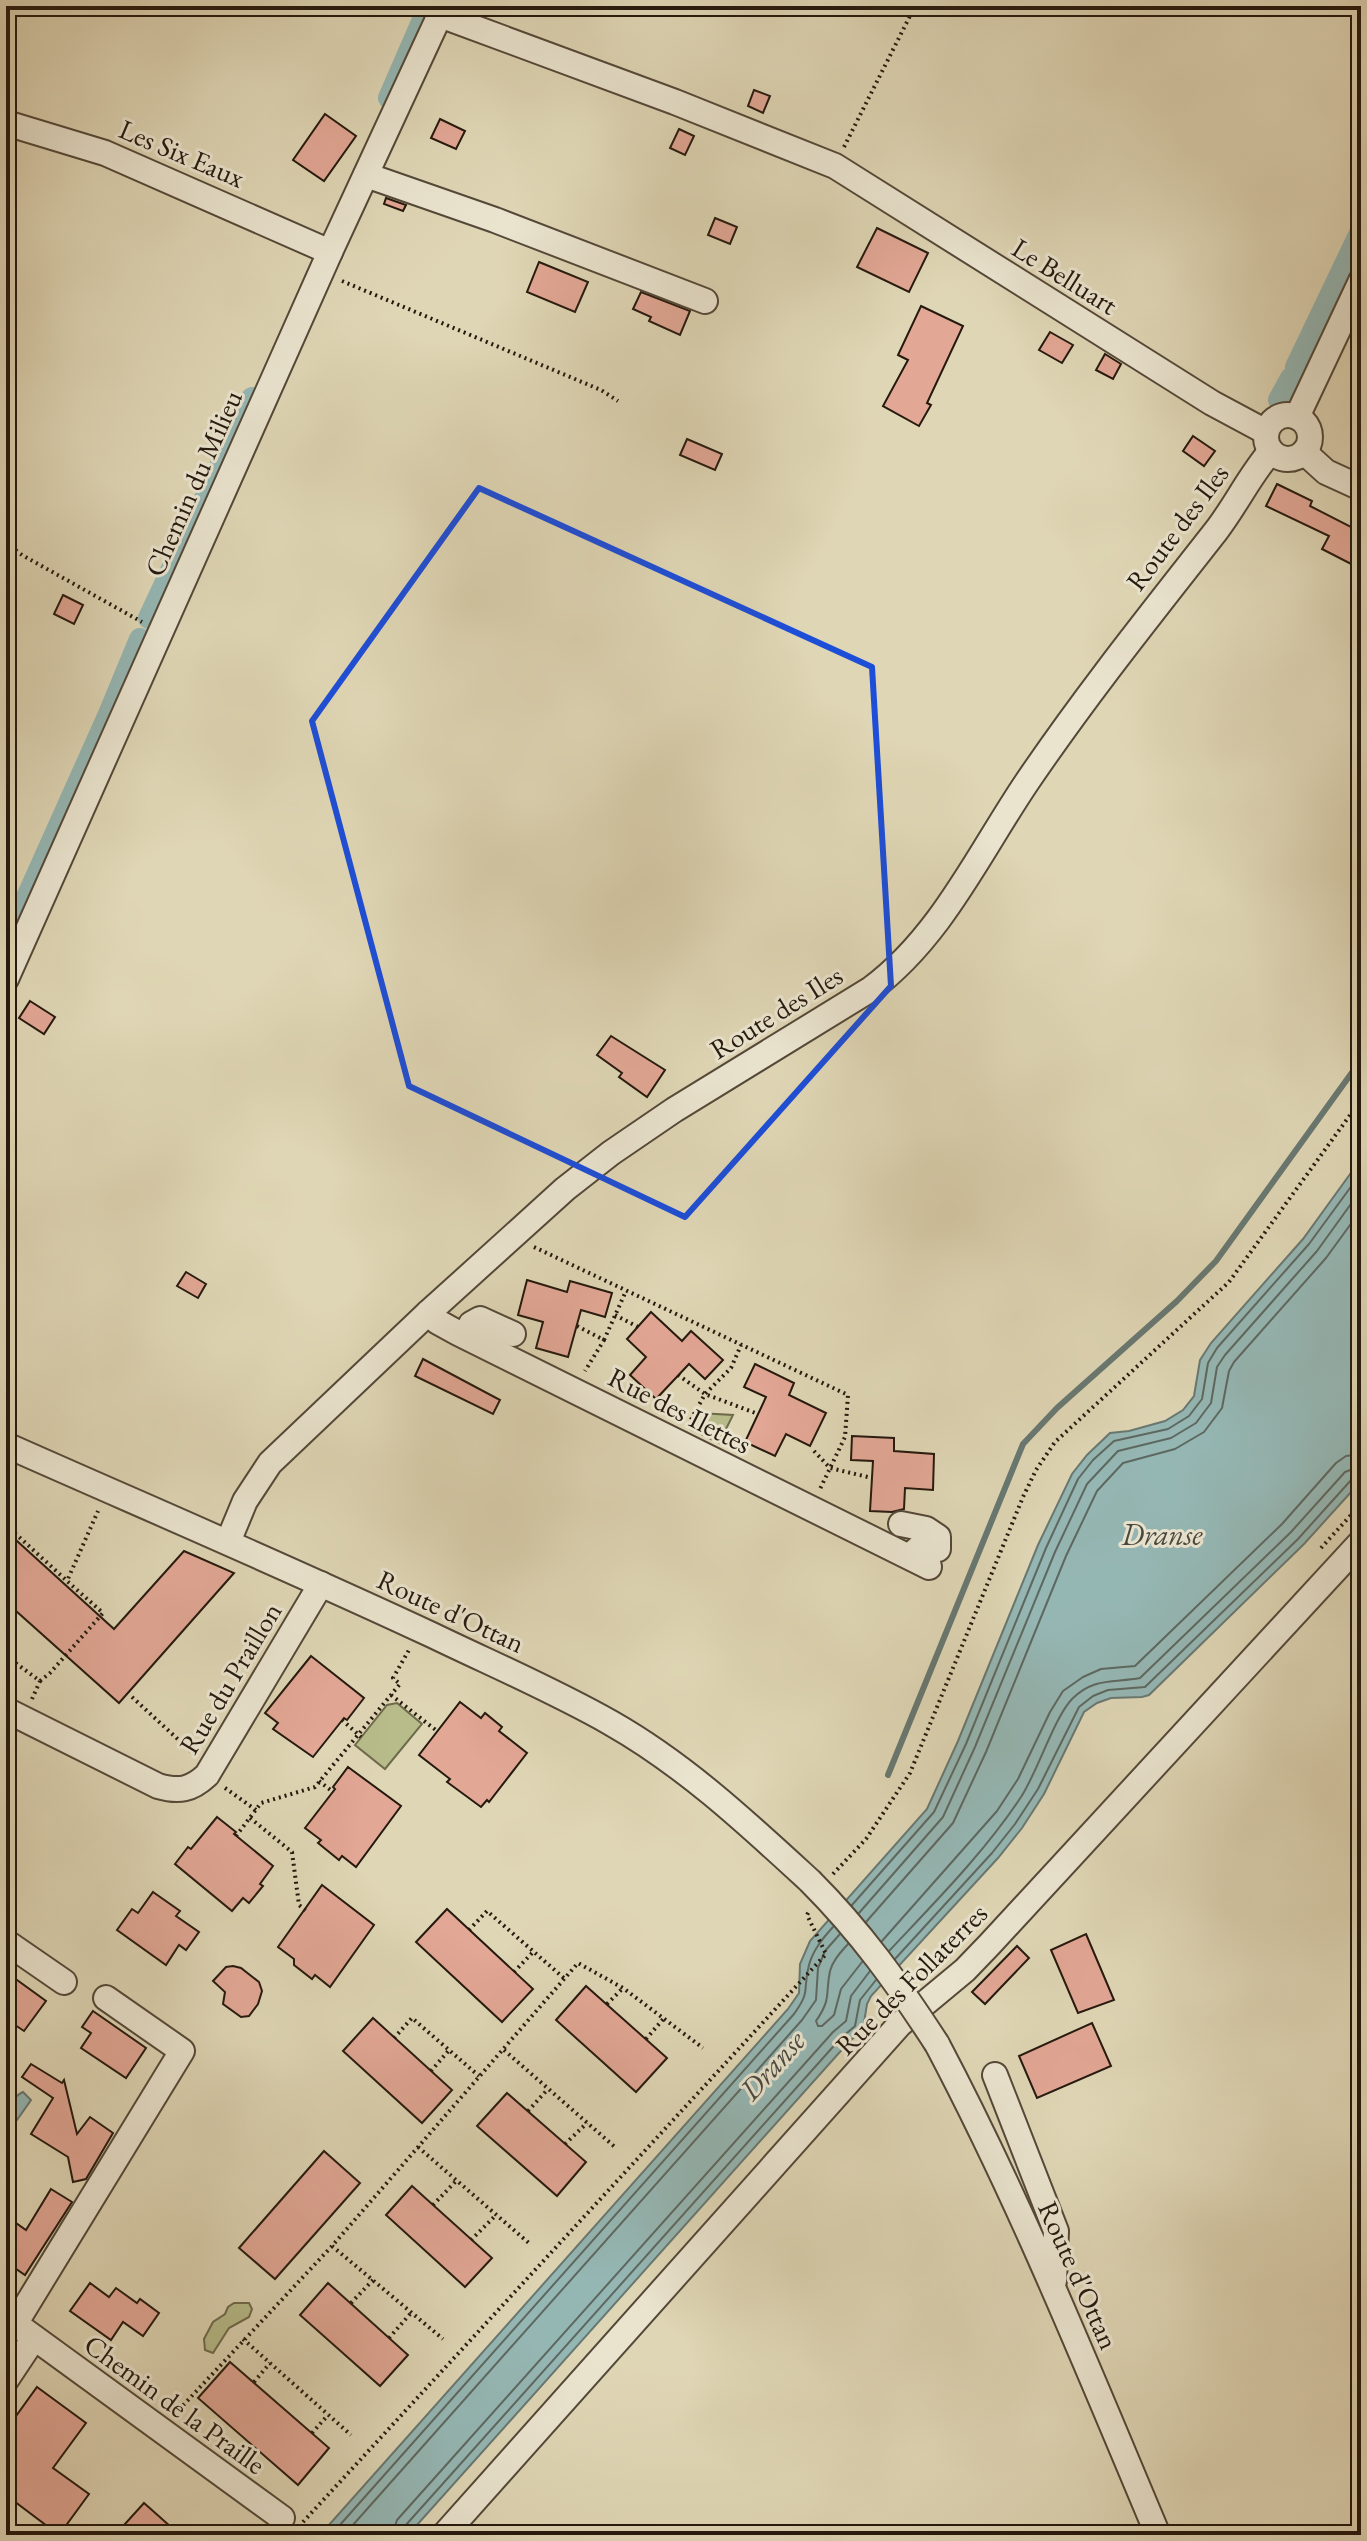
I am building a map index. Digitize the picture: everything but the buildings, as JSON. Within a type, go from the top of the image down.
[{"type":"street","name":"Le Belluart","points":[[442,10],[835,166],[1268,441]]},
{"type":"street","name":"Chemin du Milieu","points":[[6,979],[325,263],[442,10]]},
{"type":"street","name":"Les Six Eaux","points":[[6,123],[105,153],[325,263]]},
{"type":"street","points":[[366,175],[495,220],[705,301]]},
{"type":"street","points":[[1268,441],[1278,457],[1288,459],[1304,452],[1310,436],[1307,426],[1297,417],[1361,281]]},
{"type":"street","name":"Route des Iles","points":[[228,1542],[245,1501],[270,1463],[554,1198],[600,1161],[674,1110],[871,989],[903,961],[946,908],[1087,695],[1222,523],[1268,441],[1276,418],[1288,414],[1297,417]]},
{"type":"street","points":[[1304,452],[1326,472],[1361,488]]},
{"type":"street","name":"Rue des Ilettes","points":[[428,1313],[465,1336],[919,1562],[939,1557],[938,1537],[926,1529],[901,1524]]},
{"type":"street","points":[[465,1336],[471,1324],[480,1319],[513,1334]]},
{"type":"street","name":"Route d'Ottan","points":[[6,1445],[321,1584],[613,1724],[692,1778],[821,1877],[820,1902],[867,1942],[894,1978],[937,2044],[980,2126],[1053,2287],[1158,2535]]},
{"type":"street","name":"Rue des Follaterres","points":[[444,2535],[900,2024],[974,1961],[1361,1542]]},
{"type":"street","name":"Rue du Praillon","points":[[15,1714],[171,1790],[191,1788],[209,1772],[321,1584]]},
{"type":"street","points":[[6,1942],[64,1982]]},
{"type":"street","points":[[6,2380],[18,2326],[182,2051],[106,1998]]},
{"type":"street","points":[[995,2075],[1056,2231],[1053,2287]]},
{"type":"street","name":"Chemin de la Praille","points":[[18,2326],[289,2524]]},
{"type":"path","points":[[835,166],[915,6]]},
{"type":"path","points":[[325,263],[367,290],[601,390],[618,401]]},
{"type":"path","points":[[6,543],[22,555],[160,631]]},
{"type":"path","points":[[821,1877],[866,1839],[910,1773],[1023,1497],[1045,1457],[1079,1418],[1229,1282],[1361,1100]]},
{"type":"path","points":[[521,1241],[848,1395],[845,1437],[830,1468]]},
{"type":"path","points":[[590,1380],[583,1373],[604,1340],[626,1290]]},
{"type":"path","points":[[615,1315],[638,1327]]},
{"type":"path","points":[[577,1326],[604,1340]]},
{"type":"path","points":[[697,1432],[688,1425],[705,1394],[731,1368],[741,1345]]},
{"type":"path","points":[[678,1375],[705,1394],[758,1414]]},
{"type":"path","points":[[814,1451],[830,1468],[872,1478]]},
{"type":"path","points":[[67,1581],[106,1489]]},
{"type":"path","points":[[6,1525],[103,1613],[40,1681],[15,1714]]},
{"type":"path","points":[[6,1656],[40,1681]]},
{"type":"path","points":[[236,1836],[261,1803],[315,1787],[400,1684],[393,1678],[398,1673]]},
{"type":"path","points":[[391,1695],[393,1704]]},
{"type":"path","points":[[391,1695],[437,1731]]},
{"type":"path","points":[[132,1697],[209,1772],[256,1810]]},
{"type":"path","points":[[342,1720],[360,1735]]},
{"type":"path","points":[[319,1781],[333,1792]]},
{"type":"path","points":[[250,1818],[292,1852],[299,1905],[306,1911]]},
{"type":"path","points":[[289,2524],[826,1954],[807,1915],[820,1902]]},
{"type":"path","points":[[469,1930],[487,1911],[565,1979]]},
{"type":"path","points":[[514,1972],[534,1951]]},
{"type":"path","points":[[160,2430],[332,2246],[578,1963],[623,1988],[703,2048]]},
{"type":"path","points":[[607,2004],[623,1988]]},
{"type":"path","points":[[646,2039],[665,2017]]},
{"type":"path","points":[[394,2038],[412,2018],[479,2076]]},
{"type":"path","points":[[431,2071],[450,2049]]},
{"type":"path","points":[[504,2050],[616,2148]]},
{"type":"path","points":[[528,2111],[548,2089]]},
{"type":"path","points":[[565,2144],[587,2123]]},
{"type":"path","points":[[418,2147],[530,2244]]},
{"type":"path","points":[[433,2205],[456,2181]]},
{"type":"path","points":[[471,2240],[496,2215]]},
{"type":"path","points":[[332,2246],[443,2339]]},
{"type":"path","points":[[351,2303],[373,2280]]},
{"type":"path","points":[[389,2338],[411,2313]]},
{"type":"path","points":[[243,2339],[351,2435]]},
{"type":"path","points":[[254,2382],[270,2363]]},
{"type":"path","points":[[312,2433],[328,2415]]},
{"type":"highlighted area","points":[[479,488],[872,667],[891,986],[685,1217],[409,1086],[312,721]]},
{"type":"green space","points":[[698,1413],[733,1415],[719,1443],[691,1429]]},
{"type":"green space","points":[[397,1703],[422,1724],[385,1769],[355,1745],[387,1705]]},
{"type":"green space","points":[[234,2303],[249,2303],[252,2309],[249,2317],[229,2328],[213,2353],[205,2350],[204,2339],[213,2322]]},
{"type":"water","name":"Dranse","points":[[1361,1159],[1361,1481],[1304,1544],[1149,1695],[1111,1698],[1084,1712],[1044,1794],[1022,1828],[871,1996],[863,2029],[408,2535],[320,2535],[788,2009],[799,1993],[800,1964],[810,1941],[927,1809],[1038,1545],[1072,1474],[1110,1433],[1165,1421],[1183,1410],[1194,1396],[1200,1360],[1211,1343],[1303,1239]]},
{"type":"water","points":[[23,2092],[31,2100],[17,2120],[12,2122],[6,2118],[7,2110]]},
{"type":"waterway","points":[[389,98],[429,6]]},
{"type":"waterway","points":[[1296,367],[1361,231]]},
{"type":"waterway","points":[[1279,400],[1291,378]]},
{"type":"waterway","points":[[149,618],[252,398]]},
{"type":"waterway","points":[[6,944],[140,639]]},
{"type":"waterway","points":[[888,1775],[1023,1444],[1057,1408],[1177,1301],[1216,1261],[1361,1060]]}]
